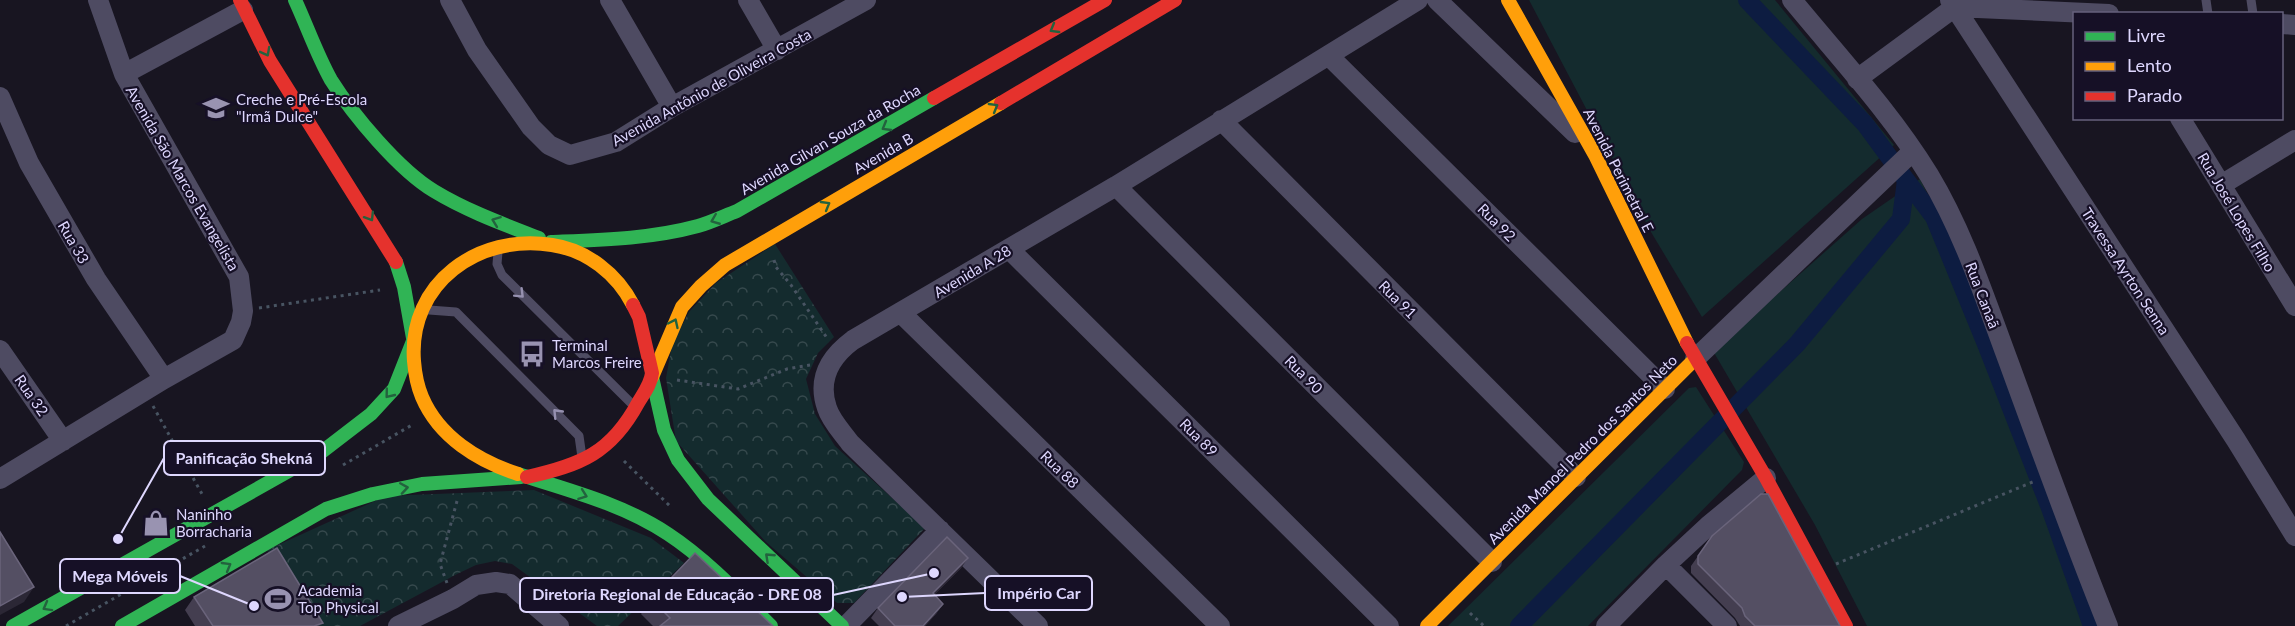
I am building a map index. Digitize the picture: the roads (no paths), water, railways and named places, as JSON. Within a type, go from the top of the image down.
[{"type":"main road","points":[[295,0],[331,80],[358,116],[400,163],[432,190],[468,210],[587,255],[613,274],[633,300],[645,331],[664,430],[678,460],[708,499],[844,626]]},
{"type":"main road","name":"Avenida Gilvan Souza da Rocha","points":[[499,244],[604,240],[695,227],[737,210],[1105,0]]},
{"type":"main road","name":"Avenida B","points":[[527,477],[559,471],[583,462],[614,440],[637,408],[682,307],[725,265],[1175,0]]},
{"type":"main road","name":"Avenida Perimetral E","points":[[1508,0],[1590,147],[1695,359]]},
{"type":"main road","points":[[241,5],[270,61],[381,234],[395,260],[404,287],[418,387],[432,414],[454,441],[481,460],[612,506],[666,533],[715,573],[771,626]]},
{"type":"main road","points":[[13,626],[319,454],[371,414],[394,389],[423,310],[441,280],[467,258],[499,244]]},
{"type":"main road","name":"Avenida Manoel Pedro dos Santos Neto","points":[[1427,626],[1695,359],[1766,478],[1846,626]]},
{"type":"main road","points":[[122,626],[326,509],[354,498],[376,492],[461,479],[527,477]]},
{"type":"street","name":"Avenida São Marcos Evangelista","points":[[0,479],[233,339],[241,322],[243,311],[239,277],[124,74],[98,0]]},
{"type":"street","name":"Avenida Antônio de Oliveira Costa","points":[[450,0],[477,50],[531,126],[549,145],[570,155],[595,150],[616,142],[672,107],[866,0]]},
{"type":"street","points":[[610,0],[672,107]]},
{"type":"street","points":[[748,0],[777,50]]},
{"type":"street","name":"Avenida A 28","points":[[940,530],[850,443],[832,418],[826,408],[824,391],[834,356],[852,339],[901,313],[1116,186],[1418,0]]},
{"type":"street","points":[[1437,0],[1590,147]]},
{"type":"street","name":"Rua Canaã","points":[[1792,0],[1857,79],[1909,155],[1929,176],[1967,253],[2108,626]]},
{"type":"street","points":[[1857,79],[1953,4],[2078,12]]},
{"type":"street","name":"Travessa Ayrton Senna","points":[[1953,4],[2236,440],[2295,536]]},
{"type":"street","points":[[124,74],[241,5]]},
{"type":"street","name":"Rua 92","points":[[1329,56],[1665,389]]},
{"type":"street","name":"Rua 33","points":[[0,97],[28,163],[96,279],[164,379]]},
{"type":"street","name":"Rua 91","points":[[1221,120],[1576,477]]},
{"type":"street","name":"Rua José Lopes Filho","points":[[2181,120],[2221,185],[2289,286],[2295,306]]},
{"type":"street","points":[[2221,185],[2295,140]]},
{"type":"street","points":[[1695,359],[1909,155]]},
{"type":"street","name":"Rua 90","points":[[1116,186],[1492,562]]},
{"type":"street","name":"Rua 89","points":[[1009,249],[1389,626]]},
{"type":"street","name":"Rua 88","points":[[901,313],[1220,626]]},
{"type":"street","name":"Rua 32","points":[[0,350],[63,441]]},
{"type":"street","points":[[1606,626],[1708,526],[1766,478]]},
{"type":"street","points":[[844,626],[940,530],[1038,626]]},
{"type":"street","points":[[1666,565],[1727,626]]},
{"type":"street","points":[[399,626],[476,585],[496,582],[510,584],[559,626]]},
{"type":"street","points":[[527,598],[543,626]]},
{"type":"lane","points":[[499,244],[497,264],[502,275],[625,399],[637,408]]},
{"type":"lane","points":[[423,310],[456,312],[579,436],[583,462]]},
{"type":"waterway","points":[[1519,626],[1797,344],[1901,219],[1906,180],[1865,124],[1747,0]]},
{"type":"waterway","points":[[1906,180],[1934,217],[2050,508],[2092,626]]},
{"type":"place","name":"Creche e Pré-Escola \"Irmã Dulce\"","points":[[216,108]]},
{"type":"place","name":"Terminal Marcos Freire","points":[[532,354]]},
{"type":"place","name":"Naninho Borracharia","points":[[156,523]]},
{"type":"place","name":"Panificação Shekná","points":[[118,539]]},
{"type":"place","name":"Diretoria Regional de Educação - DRE 08","points":[[934,573]]},
{"type":"place","name":"Império Car","points":[[902,597]]},
{"type":"place","name":"Academia Top Physical","points":[[278,599]]},
{"type":"place","name":"Mega Móveis","points":[[254,606]]}]
